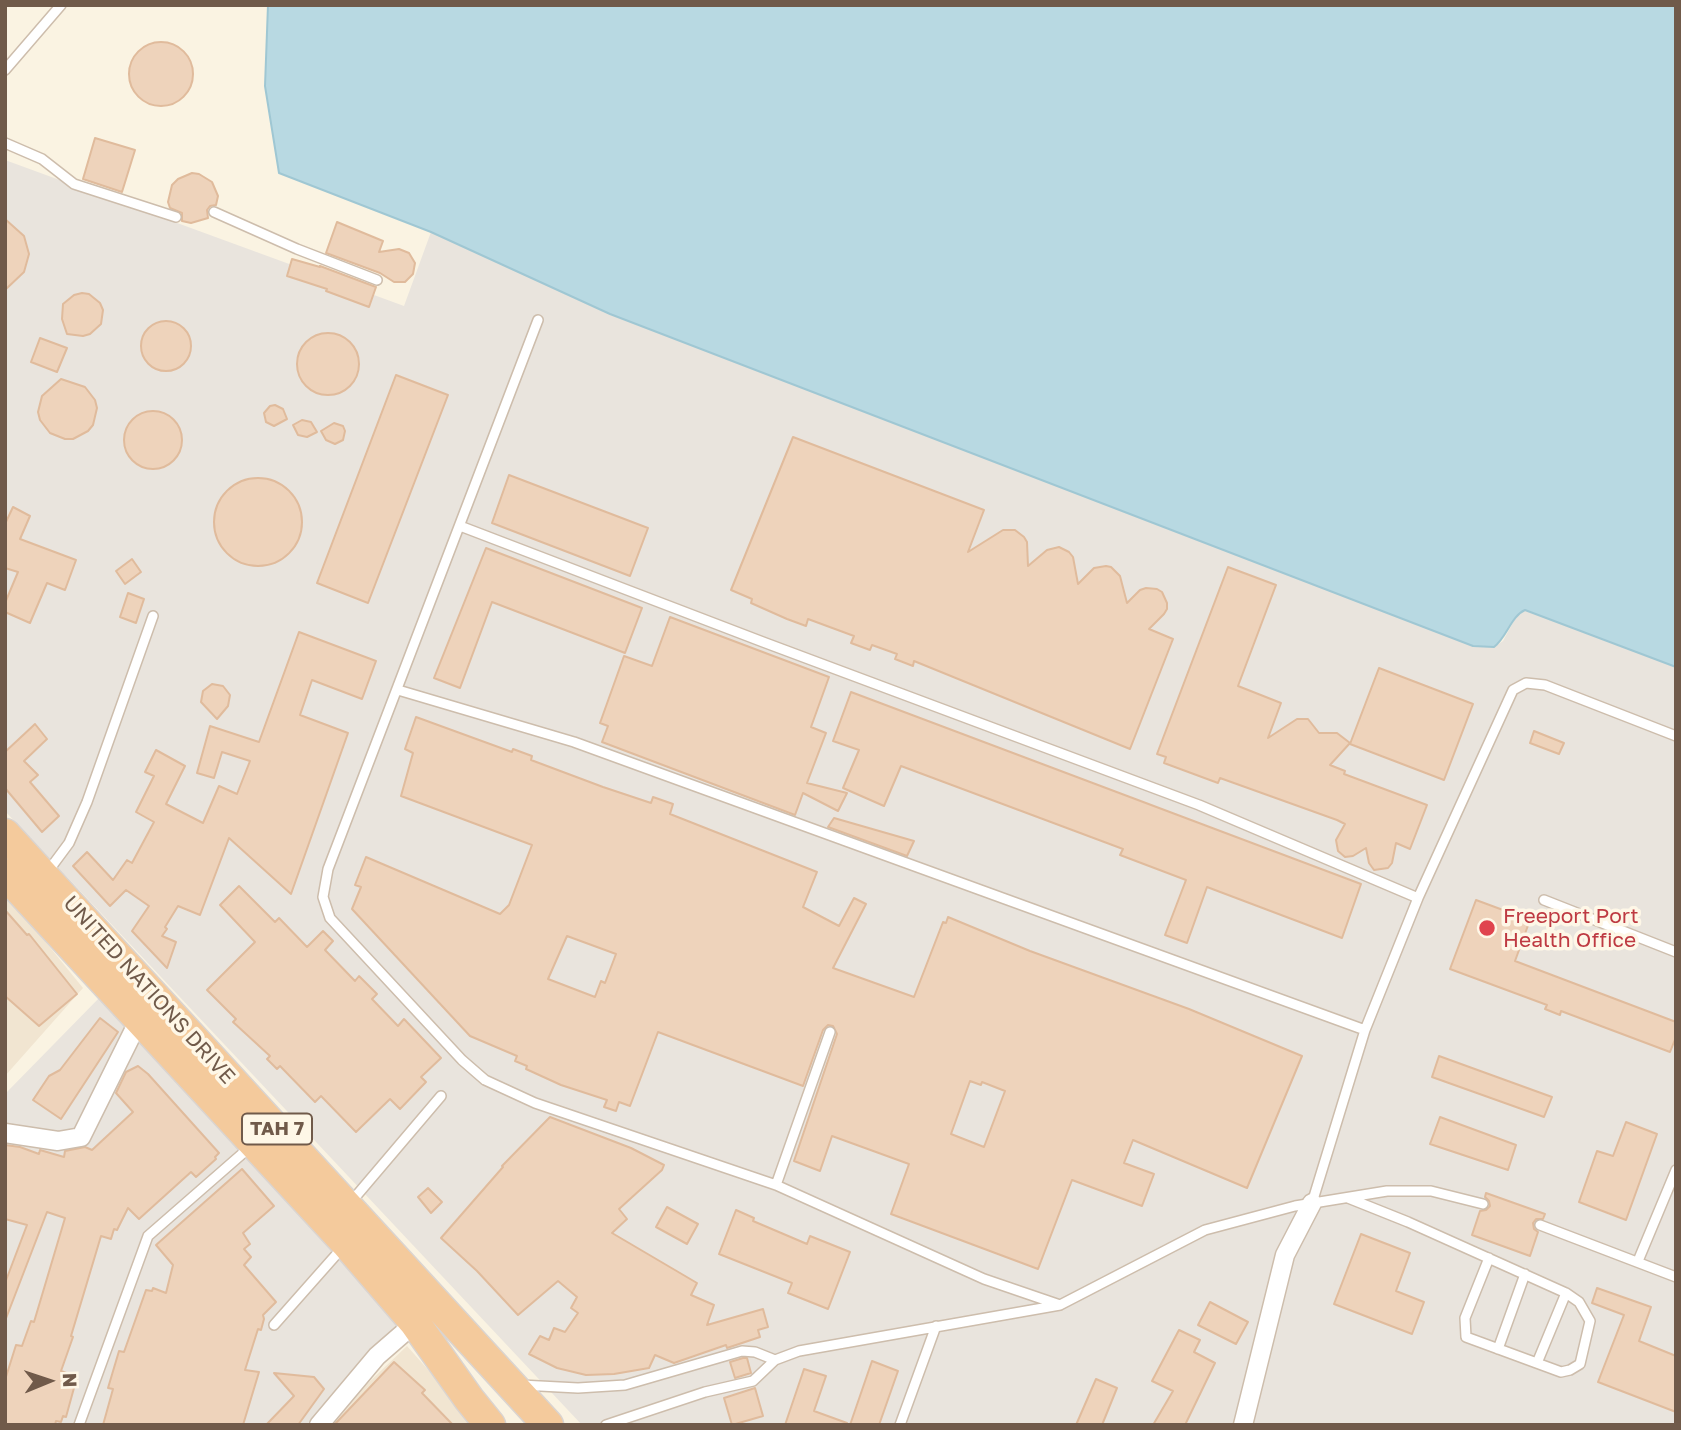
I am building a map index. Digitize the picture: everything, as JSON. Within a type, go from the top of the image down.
[{"type":"highway","name":"UNITED NATIONS DRIVE","points":[[5,834],[548,1425]]},
{"type":"highway","name":"UNITED NATIONS DRIVE","points":[[5,874],[346,1243],[415,1323],[469,1399],[491,1425]]},
{"type":"street","points":[[5,1133],[58,1142],[80,1137],[140,1018]]},
{"type":"street","points":[[1243,1425],[1285,1255],[1311,1203]]},
{"type":"street","points":[[319,1425],[377,1356],[415,1323]]},
{"type":"lane","points":[[5,71],[61,5]]},
{"type":"lane","points":[[5,143],[42,159],[74,184],[176,217]]},
{"type":"lane","points":[[214,212],[297,249],[377,280]]},
{"type":"lane","points":[[538,320],[328,869],[323,897],[330,918],[462,1060],[485,1080],[568,1115],[776,1185],[984,1279],[1060,1305]]},
{"type":"lane","points":[[460,526],[1199,805],[1418,898]]},
{"type":"lane","points":[[45,875],[69,843],[87,802],[153,616]]},
{"type":"lane","points":[[1311,1203],[1365,1030],[1418,898],[1513,690],[1526,683],[1545,685],[1676,736]]},
{"type":"lane","points":[[398,690],[574,742],[1365,1030]]},
{"type":"lane","points":[[1544,900],[1676,952]]},
{"type":"lane","points":[[776,1185],[830,1032]]},
{"type":"lane","points":[[347,1206],[441,1096]]},
{"type":"lane","points":[[79,1425],[148,1236],[254,1144]]},
{"type":"lane","points":[[1638,1261],[1676,1170]]},
{"type":"lane","points":[[606,1425],[705,1392],[753,1381],[775,1360],[799,1351],[1060,1305],[1205,1230],[1311,1203],[1387,1191],[1431,1191],[1483,1204]]},
{"type":"lane","points":[[1346,1198],[1489,1258],[1525,1274],[1579,1302],[1590,1321],[1580,1364],[1561,1372],[1466,1337],[1465,1318],[1489,1258]]},
{"type":"lane","points":[[1541,1225],[1676,1277]]},
{"type":"lane","points":[[274,1325],[346,1243]]},
{"type":"lane","points":[[1498,1349],[1525,1274]]},
{"type":"lane","points":[[1537,1363],[1566,1293]]},
{"type":"lane","points":[[900,1425],[936,1326]]},
{"type":"lane","points":[[513,1384],[608,1388],[742,1351],[755,1352],[775,1360]]},
{"type":"shaded area","points":[[5,160],[404,306],[431,232],[610,314],[1473,646],[1494,647],[1503,641],[1517,615],[1525,610],[1676,667],[1676,1425],[582,1425],[5,811]]},
{"type":"shaded area","points":[[5,892],[83,988],[5,1076]]},
{"type":"shaded area","points":[[102,995],[259,1171],[400,1320],[320,1425],[5,1425],[5,1094]]},
{"type":"shaded area","points":[[407,1346],[477,1425],[324,1425]]},
{"type":"water","points":[[268,5],[1676,5],[1676,667],[1525,610],[1516,617],[1494,647],[1473,646],[610,314],[431,232],[279,173],[265,86]]},
{"type":"building","points":[[161,42],[179,48],[187,56],[193,74],[187,92],[179,100],[161,106],[143,100],[135,92],[129,74],[135,56],[143,48]]},
{"type":"building","points":[[95,138],[135,150],[122,192],[83,179]]},
{"type":"building","points":[[192,173],[212,182],[218,196],[216,205],[207,210],[208,218],[191,223],[182,221],[182,213],[170,208],[168,202],[172,185]]},
{"type":"building","points":[[5,219],[24,236],[29,254],[24,272],[5,290]]},
{"type":"building","points":[[337,222],[383,241],[379,252],[399,249],[409,253],[415,263],[413,274],[405,282],[394,282],[380,273],[326,253]]},
{"type":"building","points":[[292,259],[320,266],[376,287],[369,307],[287,276]]},
{"type":"building","points":[[89,294],[100,303],[103,310],[101,324],[90,334],[67,334],[62,319],[63,304],[74,295]]},
{"type":"building","points":[[166,321],[183,329],[191,346],[183,363],[166,371],[149,363],[141,346],[149,329]]},
{"type":"building","points":[[322,333],[334,333],[350,342],[357,352],[357,376],[350,386],[334,395],[322,395],[311,390],[302,381],[297,370],[297,358],[302,347],[311,338]]},
{"type":"building","points":[[40,338],[67,348],[57,372],[31,362]]},
{"type":"building","points":[[396,375],[448,395],[368,603],[317,583]]},
{"type":"building","points":[[61,379],[85,387],[95,400],[97,408],[93,425],[73,439],[50,433],[40,420],[38,412],[42,396]]},
{"type":"building","points":[[270,406],[283,409],[287,419],[274,426],[266,422],[264,413]]},
{"type":"building","points":[[153,411],[164,413],[177,424],[182,440],[180,451],[169,464],[153,469],[142,467],[129,456],[124,440],[126,429],[137,416]]},
{"type":"building","points":[[302,420],[311,422],[317,432],[307,437],[298,435],[293,425]]},
{"type":"building","points":[[334,423],[343,426],[345,431],[343,440],[335,444],[326,440],[321,431]]},
{"type":"building","points":[[793,437],[984,510],[968,552],[1003,530],[1015,530],[1027,542],[1028,566],[1047,550],[1059,547],[1073,557],[1078,584],[1094,568],[1106,566],[1120,576],[1127,603],[1140,590],[1146,588],[1162,592],[1167,609],[1149,629],[1173,639],[1130,749],[914,661],[913,666],[895,659],[897,654],[872,645],[870,650],[851,643],[854,636],[808,619],[806,626],[787,619],[751,603],[752,599],[731,590]]},
{"type":"building","points":[[509,475],[648,528],[630,576],[492,523]]},
{"type":"building","points":[[258,478],[283,485],[295,497],[302,522],[295,547],[283,559],[258,566],[233,559],[221,547],[214,522],[221,497],[233,485]]},
{"type":"building","points":[[13,507],[30,516],[20,539],[76,560],[65,590],[47,583],[30,623],[5,612],[5,603],[18,572],[5,568],[5,524]]},
{"type":"building","points":[[486,548],[642,608],[625,653],[492,602],[460,688],[434,678]]},
{"type":"building","points":[[132,559],[141,572],[125,584],[116,571]]},
{"type":"building","points":[[1228,567],[1276,585],[1238,686],[1281,703],[1268,738],[1297,719],[1308,719],[1319,733],[1337,733],[1350,743],[1330,765],[1345,771],[1344,774],[1427,805],[1410,849],[1396,843],[1392,863],[1388,868],[1374,870],[1369,863],[1366,848],[1353,856],[1345,857],[1338,851],[1336,840],[1345,824],[1337,820],[1220,778],[1218,783],[1164,763],[1166,757],[1157,754]]},
{"type":"building","points":[[128,593],[144,599],[136,623],[120,617]]},
{"type":"building","points":[[670,617],[829,677],[811,727],[826,733],[807,783],[847,793],[838,811],[803,793],[795,815],[602,742],[608,726],[600,723],[624,656],[652,666]]},
{"type":"building","points":[[299,632],[376,661],[362,699],[312,680],[300,715],[348,733],[291,894],[229,838],[200,915],[178,906],[165,927],[167,929],[162,936],[176,942],[167,968],[132,931],[149,906],[126,890],[110,906],[73,866],[87,852],[113,880],[127,860],[132,863],[154,822],[136,812],[154,776],[145,772],[156,750],[185,766],[166,804],[203,823],[219,786],[237,794],[250,761],[222,752],[214,778],[197,773],[210,726],[259,742]]},
{"type":"building","points":[[1379,668],[1473,704],[1444,780],[1350,744]]},
{"type":"building","points":[[212,684],[223,686],[230,695],[228,706],[217,719],[201,702],[203,691]]},
{"type":"building","points":[[851,692],[1361,884],[1342,938],[1207,887],[1187,943],[1165,935],[1186,880],[1120,855],[1123,849],[901,766],[884,806],[843,788],[859,750],[833,741]]},
{"type":"building","points":[[416,717],[512,752],[513,749],[532,756],[531,760],[603,787],[651,803],[653,797],[673,804],[670,814],[817,872],[803,907],[839,926],[854,898],[866,904],[833,968],[914,997],[943,922],[946,923],[948,917],[1030,951],[1189,1009],[1302,1056],[1247,1188],[1133,1140],[1124,1163],[1154,1174],[1142,1206],[1072,1180],[1038,1269],[891,1214],[909,1164],[832,1136],[820,1171],[794,1161],[837,1034],[833,1026],[828,1025],[823,1030],[803,1086],[658,1032],[630,1106],[619,1102],[616,1111],[604,1107],[607,1100],[561,1085],[526,1069],[527,1066],[515,1061],[517,1056],[470,1036],[352,909],[361,887],[355,885],[366,857],[500,914],[509,905],[532,845],[401,796],[413,753],[405,749]],"holes":[[[567,936],[616,954],[605,983],[601,981],[595,997],[548,979]],[[970,1081],[981,1085],[982,1082],[1005,1091],[984,1147],[951,1134]]]},
{"type":"building","points":[[35,724],[47,739],[24,761],[38,775],[30,782],[59,816],[42,832],[5,788],[5,752]]},
{"type":"building","points":[[1534,731],[1564,743],[1559,754],[1530,743]]},
{"type":"building","points":[[834,818],[914,841],[907,856],[828,827]]},
{"type":"building","points":[[239,886],[275,922],[279,918],[307,947],[323,931],[333,941],[325,950],[355,981],[359,976],[377,994],[372,999],[398,1026],[404,1019],[441,1058],[421,1077],[426,1082],[400,1109],[390,1099],[356,1132],[321,1096],[315,1102],[280,1066],[277,1069],[267,1059],[270,1056],[233,1022],[236,1019],[207,990],[255,942],[220,905]]},
{"type":"building","points":[[1476,900],[1530,920],[1515,961],[1676,1022],[1676,1037],[1670,1052],[1561,1011],[1560,1015],[1545,1009],[1547,1005],[1450,969]]},
{"type":"building","points":[[5,910],[27,935],[29,934],[77,994],[39,1026],[5,996]]},
{"type":"building","points":[[100,1018],[118,1032],[61,1119],[33,1100],[49,1076],[60,1070]]},
{"type":"building","points":[[1439,1056],[1552,1097],[1544,1117],[1432,1077]]},
{"type":"building","points":[[138,1066],[219,1153],[196,1177],[191,1172],[139,1219],[128,1208],[117,1230],[114,1229],[111,1239],[101,1236],[61,1371],[77,1377],[66,1417],[63,1416],[61,1422],[56,1421],[55,1425],[5,1425],[5,1380],[16,1345],[22,1346],[31,1321],[34,1322],[65,1218],[47,1212],[5,1321],[5,1283],[27,1225],[5,1219],[5,1145],[64,1157],[65,1151],[85,1147],[92,1150],[133,1112],[116,1093],[126,1072]]},
{"type":"building","points":[[550,1117],[631,1148],[664,1165],[662,1170],[619,1209],[627,1219],[612,1233],[697,1283],[691,1295],[714,1305],[707,1325],[763,1309],[768,1327],[758,1330],[760,1337],[727,1348],[726,1345],[674,1363],[655,1355],[649,1368],[614,1374],[586,1375],[557,1368],[529,1354],[540,1336],[549,1340],[554,1328],[565,1332],[578,1313],[571,1308],[577,1297],[558,1281],[518,1315],[477,1271],[441,1238],[502,1166]]},
{"type":"building","points":[[1440,1117],[1516,1145],[1508,1170],[1430,1144]]},
{"type":"building","points":[[1626,1122],[1657,1134],[1626,1220],[1579,1202],[1597,1151],[1613,1156]]},
{"type":"building","points":[[242,1169],[274,1206],[243,1233],[250,1244],[244,1249],[251,1257],[244,1265],[276,1302],[263,1315],[261,1330],[258,1329],[245,1370],[259,1372],[243,1425],[103,1425],[113,1389],[108,1388],[119,1351],[124,1352],[146,1290],[152,1291],[153,1288],[166,1293],[173,1265],[156,1245]]},
{"type":"building","points":[[428,1188],[442,1202],[431,1213],[418,1197]]},
{"type":"building","points":[[1486,1193],[1545,1214],[1543,1219],[1536,1219],[1533,1223],[1538,1232],[1530,1256],[1472,1235],[1480,1211],[1490,1206],[1485,1197]]},
{"type":"building","points":[[667,1207],[698,1224],[687,1244],[656,1227]]},
{"type":"building","points":[[736,1210],[754,1218],[753,1221],[807,1244],[810,1236],[850,1252],[828,1309],[788,1293],[792,1283],[719,1254]]},
{"type":"building","points":[[1361,1234],[1410,1253],[1396,1291],[1424,1302],[1412,1334],[1334,1304]]},
{"type":"building","points":[[1597,1288],[1651,1307],[1639,1341],[1676,1356],[1676,1412],[1598,1382],[1624,1315],[1592,1303]]},
{"type":"building","points":[[1210,1302],[1248,1322],[1236,1344],[1198,1325]]},
{"type":"building","points":[[1179,1330],[1200,1340],[1194,1352],[1215,1363],[1185,1425],[1153,1425],[1173,1391],[1152,1381]]},
{"type":"building","points":[[747,1358],[751,1373],[735,1378],[730,1362]]},
{"type":"building","points":[[872,1361],[898,1371],[879,1425],[850,1425]]},
{"type":"building","points":[[394,1362],[425,1390],[422,1393],[453,1425],[334,1425]]},
{"type":"building","points":[[804,1369],[826,1376],[814,1411],[847,1425],[785,1425]]},
{"type":"building","points":[[274,1373],[314,1377],[324,1389],[298,1425],[266,1425],[294,1396]]},
{"type":"building","points":[[1096,1379],[1117,1388],[1102,1425],[1076,1425]]},
{"type":"building","points":[[755,1388],[763,1416],[732,1425],[724,1398]]},
{"type":"place","name":"Freeport Port Health Office","points":[[1487,928]]}]
